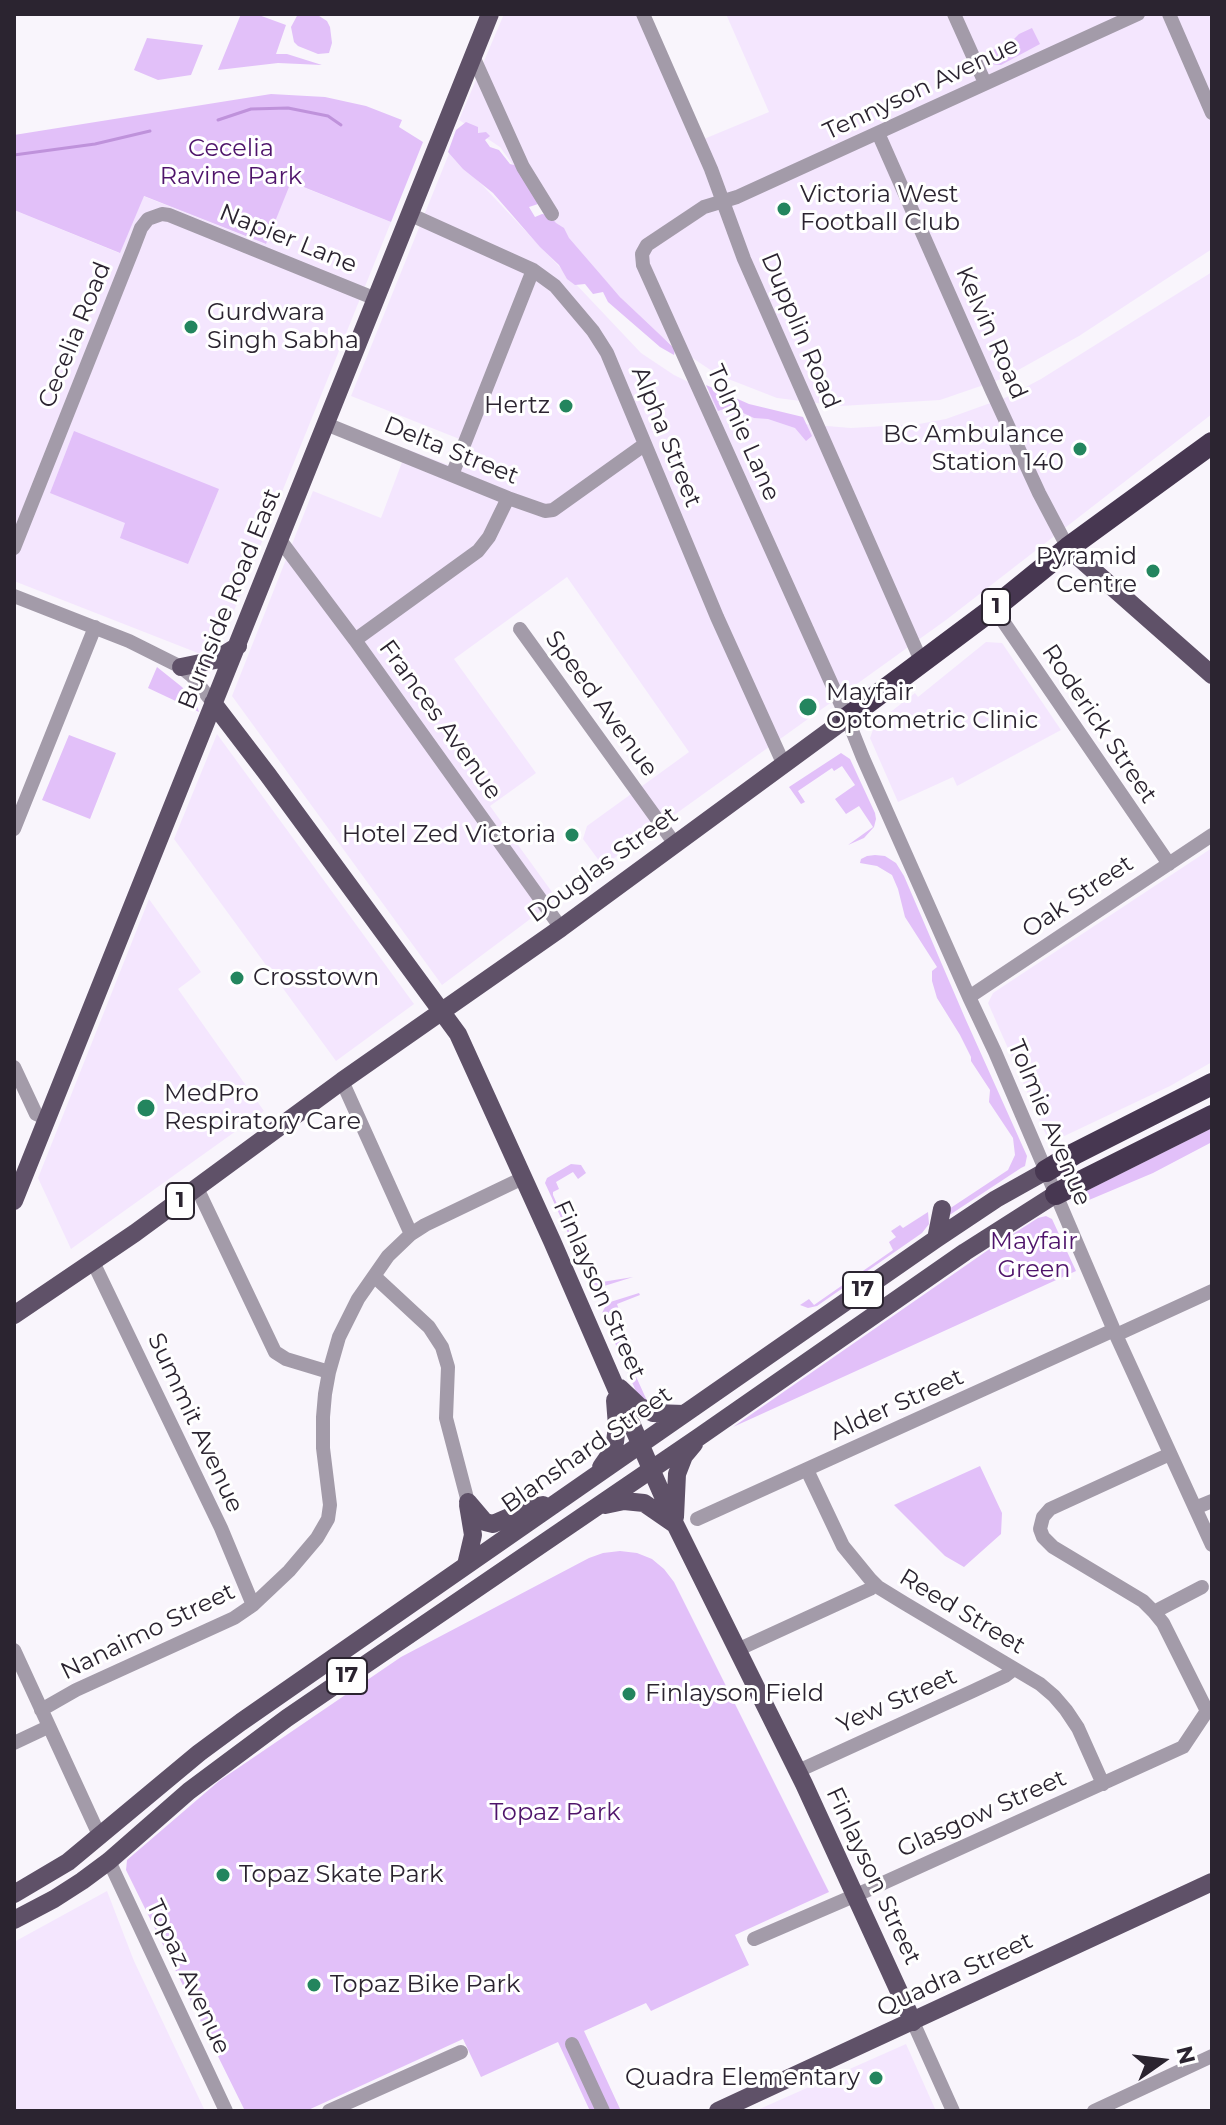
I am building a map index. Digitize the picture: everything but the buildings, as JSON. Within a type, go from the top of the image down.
[{"type":"highway","name":"Douglas Street","points":[[847,718],[994,608],[1068,548],[1212,443]]},
{"type":"highway","name":"Blanshard Street","points":[[1046,1171],[1212,1084]]},
{"type":"highway","name":"17","points":[[1056,1194],[1212,1116]]},
{"type":"main road","name":"Burnside Road East","points":[[14,1201],[490,14]]},
{"type":"main road","points":[[1068,548],[1212,675]]},
{"type":"main road","points":[[181,667],[215,660],[238,646]]},
{"type":"main road","name":"Finlayson Street","points":[[213,703],[458,1034],[614,1382],[650,1470],[798,1771],[913,2022]]},
{"type":"main road","name":"Douglas Street","points":[[14,1315],[561,928],[847,718]]},
{"type":"main road","name":"Blanshard Street","points":[[14,1894],[57,1869],[100,1837],[241,1722],[936,1239],[996,1199],[1046,1171]]},
{"type":"main road","name":"17","points":[[14,1917],[54,1899],[109,1861],[189,1791],[264,1734],[975,1245],[1056,1194]]},
{"type":"main road","points":[[936,1239],[942,1209]]},
{"type":"main road","points":[[614,1382],[639,1406],[658,1414],[684,1414]]},
{"type":"main road","points":[[593,1478],[615,1442],[614,1382]]},
{"type":"main road","points":[[675,1524],[677,1474],[684,1456],[699,1437]]},
{"type":"main road","points":[[597,1507],[624,1501],[644,1503],[675,1524]]},
{"type":"main road","points":[[468,1502],[485,1522],[493,1524],[532,1507],[557,1502]]},
{"type":"main road","points":[[466,1565],[473,1535],[468,1502]]},
{"type":"main road","points":[[14,1917],[98,1853],[100,1837]]},
{"type":"main road","name":"Quadra Street","points":[[718,2111],[1212,1882]]},
{"type":"street","name":"Dupplin Road","points":[[643,14],[711,169],[744,259],[922,663]]},
{"type":"street","points":[[954,14],[985,83]]},
{"type":"street","name":"Tennyson Avenue","points":[[722,201],[749,192],[1138,14]]},
{"type":"street","points":[[1169,14],[1212,113]]},
{"type":"street","points":[[473,56],[523,167],[552,214]]},
{"type":"street","name":"Kelvin Road","points":[[878,133],[992,391],[1068,548]]},
{"type":"street","name":"Tolmie Lane","points":[[722,201],[699,210],[647,245],[642,254],[643,265],[847,718]]},
{"type":"street","name":"Alpha Street","points":[[409,214],[533,270],[555,286],[593,331],[607,353],[717,617],[784,765]]},
{"type":"street","name":"Napier Lane","points":[[141,228],[156,215],[169,215],[376,299]]},
{"type":"street","name":"Cecelia Road","points":[[14,548],[141,228]]},
{"type":"street","points":[[452,475],[533,270]]},
{"type":"street","name":"Delta Street","points":[[326,424],[545,511],[553,510],[644,445]]},
{"type":"street","points":[[355,640],[478,551],[489,537],[508,498]]},
{"type":"street","name":"Frances Avenue","points":[[280,540],[561,928]]},
{"type":"street","points":[[14,596],[129,641],[181,667],[213,703]]},
{"type":"street","name":"Roderick Street","points":[[994,608],[1169,864]]},
{"type":"street","points":[[14,829],[95,627]]},
{"type":"street","name":"Speed Avenue","points":[[520,629],[675,844]]},
{"type":"street","name":"Tolmie Avenue","points":[[847,718],[1001,1064],[1115,1333],[1212,1545]]},
{"type":"street","name":"Oak Street","points":[[969,997],[1212,835]]},
{"type":"street","points":[[14,1067],[36,1114],[47,1119]]},
{"type":"street","points":[[342,1081],[411,1234]]},
{"type":"street","name":"Nanaimo Street","points":[[41,1710],[76,1690],[223,1624],[253,1605],[289,1571],[317,1538],[328,1519],[330,1505],[323,1448],[323,1417],[329,1372],[339,1337],[358,1299],[388,1256],[411,1234],[523,1178]]},
{"type":"street","points":[[197,1188],[275,1352],[286,1359],[329,1372]]},
{"type":"street","name":"Summit Avenue","points":[[93,1262],[221,1528],[253,1605]]},
{"type":"street","points":[[374,1276],[429,1327],[442,1347],[448,1367],[446,1418],[468,1502]]},
{"type":"street","name":"Alder Street","points":[[697,1519],[1212,1291]]},
{"type":"street","points":[[1170,1454],[1050,1509],[1041,1522],[1043,1537],[1053,1547],[1133,1594],[1154,1612],[1210,1710]]},
{"type":"street","name":"Reed Street","points":[[807,1470],[843,1546],[875,1585],[1040,1684],[1054,1696],[1078,1728],[1103,1784]]},
{"type":"street","points":[[1195,1508],[1212,1501]]},
{"type":"street","points":[[737,1650],[875,1585]]},
{"type":"street","points":[[1154,1612],[1202,1587]]},
{"type":"street","points":[[14,1650],[100,1837]]},
{"type":"street","name":"Yew Street","points":[[798,1771],[1005,1676],[1014,1669]]},
{"type":"street","name":"Glasgow Street","points":[[754,1939],[1183,1747],[1210,1710]]},
{"type":"street","points":[[14,1743],[48,1727]]},
{"type":"street","name":"Topaz Avenue","points":[[109,1861],[226,2111]]},
{"type":"street","name":"Finlayson Street","points":[[913,2022],[953,2111]]},
{"type":"street","points":[[572,2044],[603,2111]]},
{"type":"street","points":[[329,2111],[461,2052]]},
{"type":"street","points":[[1094,2111],[1212,2056]]},
{"type":"shaded area","points":[[504,14],[639,14],[692,144],[769,112],[726,14],[1212,14],[1212,249],[1079,336],[1004,378],[940,400],[841,406],[777,398],[718,375],[652,331],[568,241],[500,147],[459,120]]},
{"type":"shaded area","points":[[450,151],[641,353],[674,375],[740,407],[791,423],[851,428],[919,424],[946,419],[1007,397],[1041,379],[1212,272],[1212,414],[946,620],[603,866],[583,839],[587,826],[689,752],[567,577],[454,659],[536,773],[490,806],[557,899],[442,985],[232,696],[313,491],[381,518],[407,449],[456,468],[467,442],[351,396]]},
{"type":"shaded area","points":[[290,182],[391,222],[217,653],[203,655],[14,581],[14,210],[119,253],[143,196],[265,244]]},
{"type":"shaded area","points":[[986,642],[1002,643],[1061,730],[957,786],[953,777],[898,802],[870,738],[875,724],[915,693],[918,697]]},
{"type":"shaded area","points":[[217,734],[414,1004],[336,1061],[174,839]]},
{"type":"shaded area","points":[[1212,848],[1212,1062],[1170,1086],[1058,1139],[1047,1137],[988,1003],[993,993]]},
{"type":"shaded area","points":[[149,899],[201,972],[178,989],[264,1111],[71,1249],[38,1178]]},
{"type":"shaded area","points":[[107,1891],[134,1961],[205,2111],[14,2111],[14,1942]]},
{"type":"shaded area","name":"Quadra Elementary","points":[[906,2044],[936,2111],[755,2111]]},
{"type":"green space","name":"Cecelia Ravine Park","points":[[241,14],[256,14],[286,25],[276,54],[287,54],[322,65],[278,63],[218,70]]},
{"type":"green space","points":[[298,14],[316,14],[327,21],[332,43],[329,53],[318,54],[294,42],[291,27]]},
{"type":"green space","points":[[1032,28],[1040,44],[1001,65],[987,64],[980,56],[1012,41]]},
{"type":"green space","name":"Cecelia Ravine Park","points":[[147,38],[203,45],[191,75],[158,80],[134,70]]},
{"type":"green space","name":"Cecelia Ravine Park","points":[[271,94],[325,97],[366,106],[402,120],[399,127],[423,142],[391,222],[291,182],[266,244],[144,196],[120,253],[14,210],[14,135]]},
{"type":"green space","points":[[466,122],[478,127],[478,133],[486,132],[490,136],[485,140],[490,147],[499,150],[510,164],[518,166],[538,204],[529,207],[535,217],[549,215],[564,228],[569,238],[620,297],[675,349],[674,355],[660,347],[608,302],[603,292],[593,294],[585,284],[575,285],[567,279],[559,265],[493,193],[463,169],[448,152],[456,130]]},
{"type":"green space","points":[[706,385],[749,404],[803,417],[812,436],[806,441],[795,428],[754,418],[730,407],[718,411]]},
{"type":"green space","points":[[74,431],[219,489],[188,564],[120,538],[125,523],[50,493]]},
{"type":"green space","points":[[157,667],[182,687],[196,703],[199,712],[148,688]]},
{"type":"green space","points":[[69,735],[116,753],[90,819],[42,800]]},
{"type":"green space","points":[[841,753],[850,759],[876,819],[874,827],[864,838],[848,845],[873,827],[859,806],[846,814],[835,799],[855,785],[842,766],[834,771],[832,768],[798,791],[805,802],[801,804],[789,787]]},
{"type":"green space","points":[[885,856],[896,863],[904,876],[1027,1156],[1025,1166],[945,1218],[946,1211],[1008,1170],[1015,1155],[1013,1138],[989,1102],[990,1090],[937,998],[932,971],[937,967],[905,917],[892,875],[877,866],[860,863],[861,859]]},
{"type":"green space","points":[[1212,1128],[1212,1142],[1077,1208],[1079,1197],[1088,1190]]},
{"type":"green space","points":[[571,1164],[581,1165],[586,1173],[578,1179],[573,1172],[556,1182],[559,1189],[553,1195],[588,1273],[602,1282],[633,1277],[601,1287],[589,1279],[545,1183],[547,1178]]},
{"type":"green space","points":[[928,1212],[929,1224],[922,1233],[817,1306],[808,1308],[800,1305],[809,1299],[814,1305],[893,1250],[889,1242],[896,1237],[891,1231],[900,1225],[903,1228]]},
{"type":"green space","name":"Mayfair Green","points":[[1046,1216],[1052,1219],[1076,1271],[733,1427],[991,1248]]},
{"type":"green space","points":[[639,1293],[617,1304],[620,1313],[610,1319],[648,1403],[638,1396],[602,1313],[607,1303]]},
{"type":"green space","points":[[980,1466],[1002,1513],[1001,1534],[964,1567],[945,1556],[894,1505]]},
{"type":"green space","name":"Topaz Park","points":[[620,1551],[652,1559],[674,1582],[829,1892],[735,1935],[749,1965],[651,2011],[646,2003],[584,2031],[621,2111],[590,2111],[558,2042],[481,2077],[463,2039],[306,2111],[245,2111],[126,1870],[127,1860],[219,1781],[401,1657],[589,1558]]},
{"type":"waterway","points":[[218,120],[251,109],[288,108],[328,116],[341,125]]},
{"type":"waterway","points":[[14,155],[95,144],[150,131]]},
{"type":"place","name":"Victoria West Football Club","points":[[784,209]]},
{"type":"place","name":"Gurdwara Singh Sabha","points":[[191,327]]},
{"type":"place","name":"Hertz","points":[[566,406]]},
{"type":"place","name":"BC Ambulance Station 140","points":[[1080,449]]},
{"type":"place","name":"Pyramid Centre","points":[[1153,571]]},
{"type":"place","name":"Mayfair Optometric Clinic","points":[[808,707]]},
{"type":"place","name":"Hotel Zed Victoria","points":[[572,835]]},
{"type":"place","name":"Crosstown","points":[[237,978]]},
{"type":"place","name":"MedPro Respiratory Care","points":[[146,1108]]},
{"type":"place","name":"Finlayson Field","points":[[629,1694]]},
{"type":"place","name":"Topaz Skate Park","points":[[223,1875]]},
{"type":"place","name":"Topaz Bike Park","points":[[314,1985]]},
{"type":"place","name":"Quadra Elementary","points":[[876,2078]]}]
